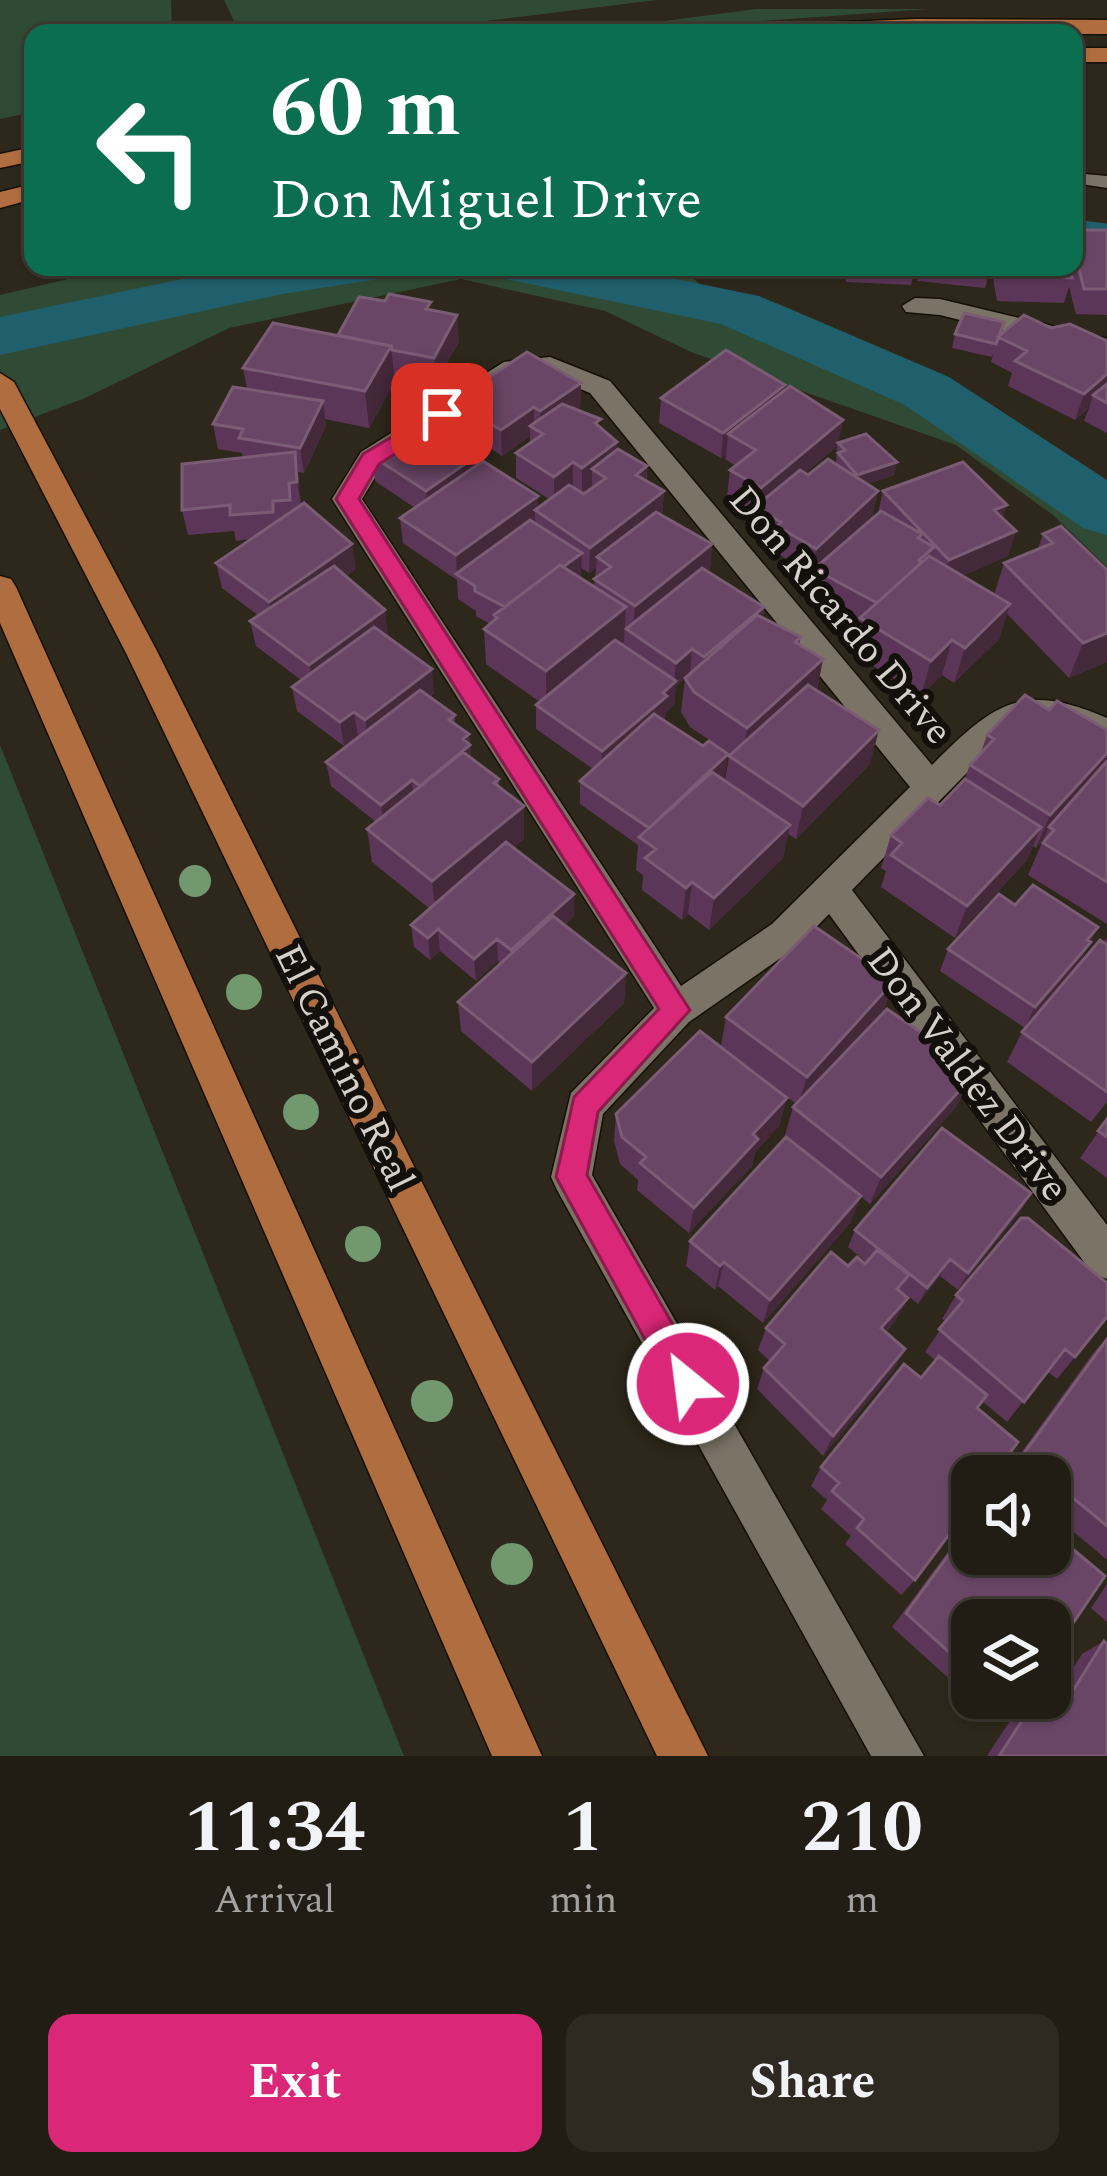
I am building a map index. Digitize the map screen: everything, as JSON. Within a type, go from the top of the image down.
[{"type":"main road","name":"El Camino Real","points":[[6,394],[152,674],[683,1756]]},
{"type":"main road","points":[[0,587],[517,1756]]},
{"type":"street","points":[[915,306],[940,307],[1107,348]]},
{"type":"street","name":"Don Ricardo Drive","points":[[676,1010],[347,499],[371,459],[514,368],[550,366],[600,387],[932,788],[997,722],[1036,710],[1063,712],[1107,734]]},
{"type":"street","points":[[899,1756],[572,1177],[584,1106],[676,1010],[785,934],[932,788]]},
{"type":"street","name":"Don Valdez Drive","points":[[830,888],[1107,1259]]},
{"type":"green space","points":[[0,0],[171,0],[172,24],[24,24],[24,114],[0,119]]},
{"type":"green space","points":[[224,0],[657,0],[460,24],[234,21]]},
{"type":"green space","points":[[756,9],[928,9],[719,24],[642,24]]},
{"type":"green space","points":[[81,276],[691,276],[707,290],[779,304],[937,372],[1107,481],[1107,567],[1053,515],[956,445],[691,352],[605,311],[461,279],[229,328],[85,398],[0,430],[0,295]]},
{"type":"green space","points":[[0,745],[404,1756],[0,1756]]},
{"type":"building","points":[[1083,230],[1107,230],[1107,289],[1084,289]]},
{"type":"building","points":[[389,294],[431,302],[426,309],[457,315],[434,358],[338,335],[359,297],[385,301]]},
{"type":"building","points":[[964,313],[1004,322],[996,344],[955,334]]},
{"type":"building","points":[[1024,315],[1051,328],[1070,324],[1107,341],[1107,374],[1084,394],[1015,361],[1027,351],[998,337]]},
{"type":"building","points":[[273,323],[391,346],[365,391],[243,368]]},
{"type":"building","points":[[726,350],[785,385],[723,433],[661,398]]},
{"type":"building","points":[[527,352],[581,383],[501,430],[453,401]]},
{"type":"building","points":[[1107,384],[1107,403],[1093,395]]},
{"type":"building","points":[[790,386],[843,420],[761,488],[730,470],[756,450],[728,434]]},
{"type":"building","points":[[233,387],[323,401],[300,448],[239,438],[243,429],[213,424]]},
{"type":"building","points":[[562,404],[601,419],[595,423],[617,442],[582,468],[573,462],[554,477],[516,453],[543,434],[530,426]]},
{"type":"building","points":[[456,414],[484,432],[461,448],[475,457],[426,491],[372,456],[421,423],[432,430]]},
{"type":"building","points":[[866,434],[897,462],[857,475],[838,453],[845,450],[838,443]]},
{"type":"building","points":[[618,449],[647,466],[636,475],[664,491],[590,548],[535,510],[569,485],[584,494],[606,478],[592,469]]},
{"type":"building","points":[[295,452],[297,482],[289,483],[290,500],[273,501],[273,512],[230,515],[230,505],[182,510],[182,464]]},
{"type":"building","points":[[828,459],[878,491],[816,549],[755,507],[800,470],[808,475]]},
{"type":"building","points":[[483,461],[538,496],[456,555],[400,518]]},
{"type":"building","points":[[963,462],[1007,505],[994,510],[1016,531],[949,560],[883,491]]},
{"type":"building","points":[[304,503],[352,544],[269,602],[216,563]]},
{"type":"building","points":[[881,511],[922,534],[918,538],[934,547],[877,603],[814,569]]},
{"type":"building","points":[[656,512],[712,544],[635,606],[594,579],[611,567],[597,557]]},
{"type":"building","points":[[530,520],[582,553],[505,607],[456,574]]},
{"type":"building","points":[[1061,526],[1107,570],[1107,633],[1083,643],[1004,563],[1053,543],[1043,534]]},
{"type":"building","points":[[929,556],[1010,604],[965,648],[952,640],[931,661],[860,618]]},
{"type":"building","points":[[560,565],[626,607],[546,671],[484,629],[497,618],[494,615]]},
{"type":"building","points":[[334,566],[385,610],[309,665],[250,621]]},
{"type":"building","points":[[702,568],[764,607],[704,657],[692,649],[676,663],[626,629]]},
{"type":"building","points":[[757,615],[801,637],[795,642],[823,659],[747,728],[694,692],[685,678]]},
{"type":"building","points":[[374,627],[432,669],[365,720],[354,712],[340,722],[292,687]]},
{"type":"building","points":[[615,640],[676,681],[663,693],[667,696],[602,751],[536,705]]},
{"type":"building","points":[[808,685],[879,730],[803,806],[729,756]]},
{"type":"building","points":[[420,690],[455,715],[449,720],[469,734],[463,739],[470,745],[420,786],[412,780],[381,805],[326,762]]},
{"type":"building","points":[[1025,695],[1049,710],[1057,701],[1107,730],[1107,753],[1050,815],[970,765],[994,739],[987,735]]},
{"type":"building","points":[[654,714],[703,746],[709,741],[728,754],[649,828],[580,781]]},
{"type":"building","points":[[463,752],[499,779],[494,783],[524,806],[432,881],[367,829]]},
{"type":"building","points":[[1107,761],[1107,882],[1043,843],[1054,830],[1049,827]]},
{"type":"building","points":[[712,772],[790,825],[714,898],[692,882],[686,888],[645,858],[656,849],[639,837]]},
{"type":"building","points":[[965,779],[1041,827],[967,906],[891,855],[902,843],[891,835],[928,798],[940,805]]},
{"type":"building","points":[[506,842],[574,894],[511,950],[497,939],[474,959],[438,929],[428,938],[411,925]]},
{"type":"building","points":[[1033,885],[1098,927],[1087,940],[1091,942],[1035,1007],[948,949],[999,894],[1015,905]]},
{"type":"building","points":[[553,916],[626,973],[532,1062],[458,1002]]},
{"type":"building","points":[[814,926],[894,981],[807,1077],[726,1017]]},
{"type":"building","points":[[1100,940],[1107,945],[1107,1092],[1022,1032]]},
{"type":"building","points":[[887,1009],[938,1044],[932,1050],[970,1079],[881,1177],[793,1107]]},
{"type":"building","points":[[700,1031],[787,1098],[753,1134],[758,1139],[694,1208],[640,1163],[646,1157],[622,1137],[616,1114]]},
{"type":"building","points":[[942,1128],[1031,1193],[968,1273],[950,1259],[927,1288],[855,1230]]},
{"type":"building","points":[[786,1137],[861,1196],[770,1300],[690,1241]]},
{"type":"building","points":[[1021,1218],[1028,1218],[1107,1283],[1107,1317],[1075,1357],[1065,1349],[1024,1402],[939,1329],[963,1301],[956,1295]]},
{"type":"building","points":[[877,1250],[909,1275],[897,1289],[908,1298],[881,1328],[905,1349],[833,1436],[764,1368],[785,1344],[766,1328],[831,1252],[848,1266],[857,1257],[865,1264]]},
{"type":"building","points":[[1107,1339],[1107,1526],[1071,1496],[1071,1455],[1023,1455]]},
{"type":"building","points":[[939,1356],[987,1395],[977,1408],[1018,1442],[1008,1455],[951,1455],[951,1532],[915,1580],[857,1528],[864,1519],[832,1491],[839,1483],[821,1467],[904,1364],[921,1378]]},
{"type":"building","points":[[1071,1548],[1105,1576],[1071,1626],[1071,1599],[951,1599],[951,1654],[906,1613],[951,1552],[951,1575],[1071,1575]]},
{"type":"building","points":[[1104,1641],[1107,1756],[999,1756],[1023,1719],[1071,1719],[1071,1686],[1074,1689]]},
{"type":"waterway","points":[[1083,225],[1107,228]]},
{"type":"waterway","points":[[0,336],[282,276]]},
{"type":"waterway","points":[[572,276],[738,309],[927,391],[1107,512]]},
{"type":"route","points":[[442,414],[371,459],[347,499],[676,1010],[584,1106],[572,1177],[688,1384]]}]
